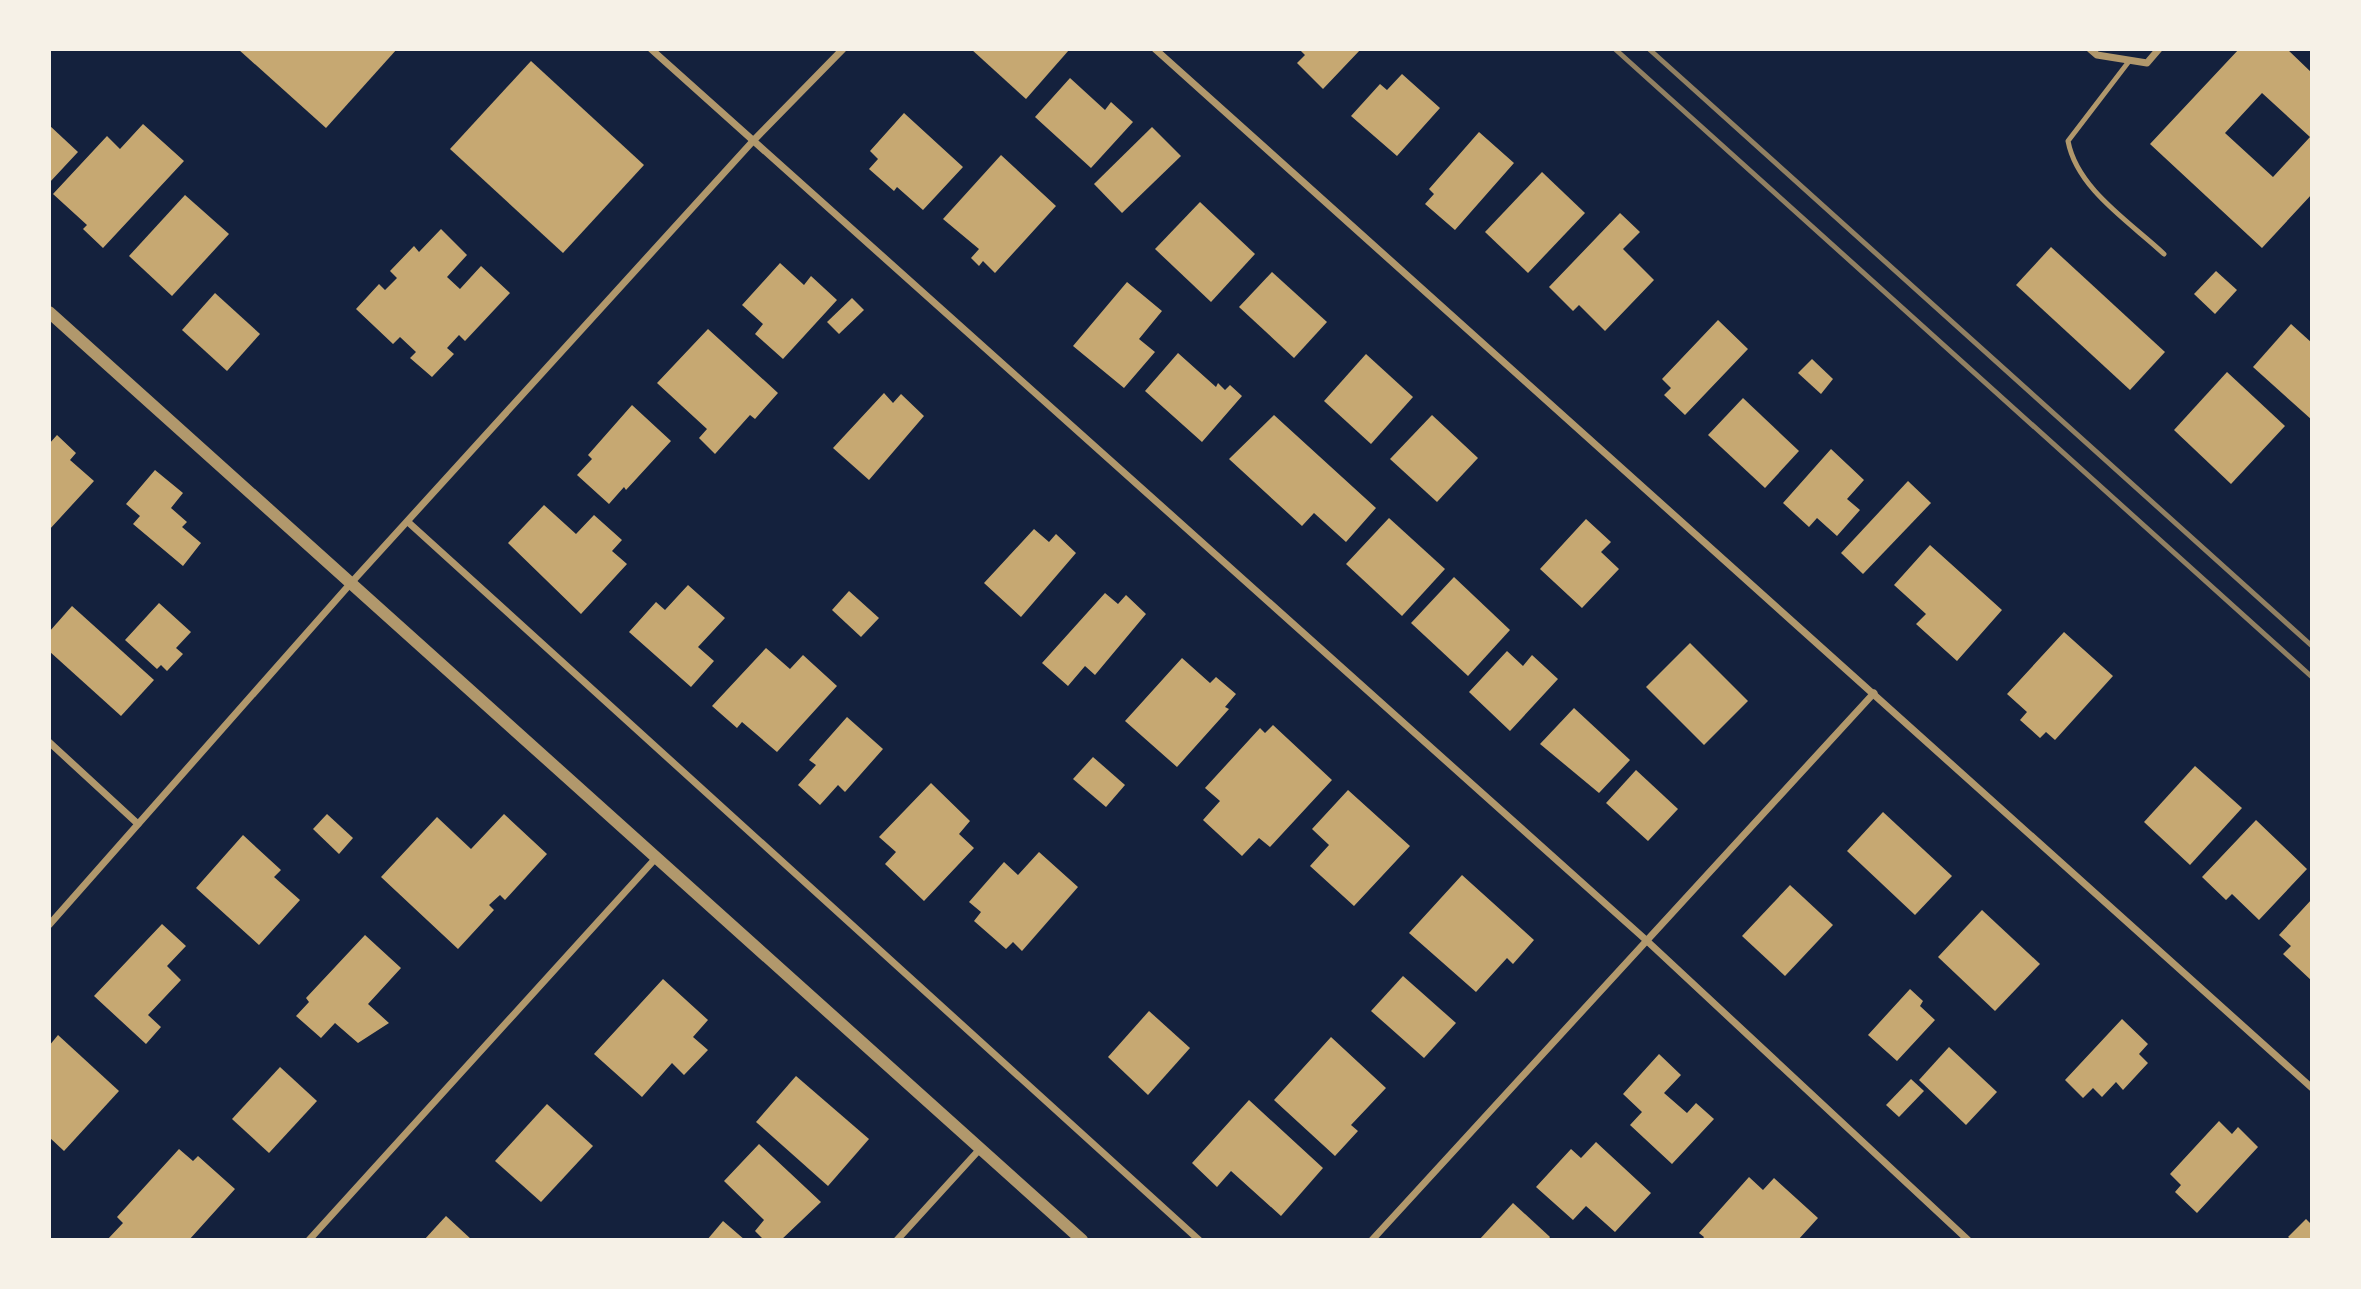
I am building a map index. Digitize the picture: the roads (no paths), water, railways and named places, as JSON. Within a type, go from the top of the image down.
[{"type":"street","points":[[651,49],[1646,940],[1968,1240]]},
{"type":"street","points":[[49,925],[351,583],[753,141],[843,49]]},
{"type":"street","points":[[1155,49],[2312,1088]]},
{"type":"street","points":[[2090,49],[2096,55],[2147,63],[2159,49]]},
{"type":"street","points":[[49,312],[1082,1240]]},
{"type":"street","points":[[408,522],[1199,1240]]},
{"type":"street","points":[[1372,1240],[1874,693]]},
{"type":"street","points":[[49,742],[138,824]]},
{"type":"street","points":[[309,1240],[655,859]]},
{"type":"street","points":[[897,1240],[979,1150]]},
{"type":"lane","points":[[2130,60],[2068,141],[2083,178],[2164,254]]},
{"type":"railway","points":[[1615,49],[2312,677]]},
{"type":"railway","points":[[1649,49],[2312,646]]}]
